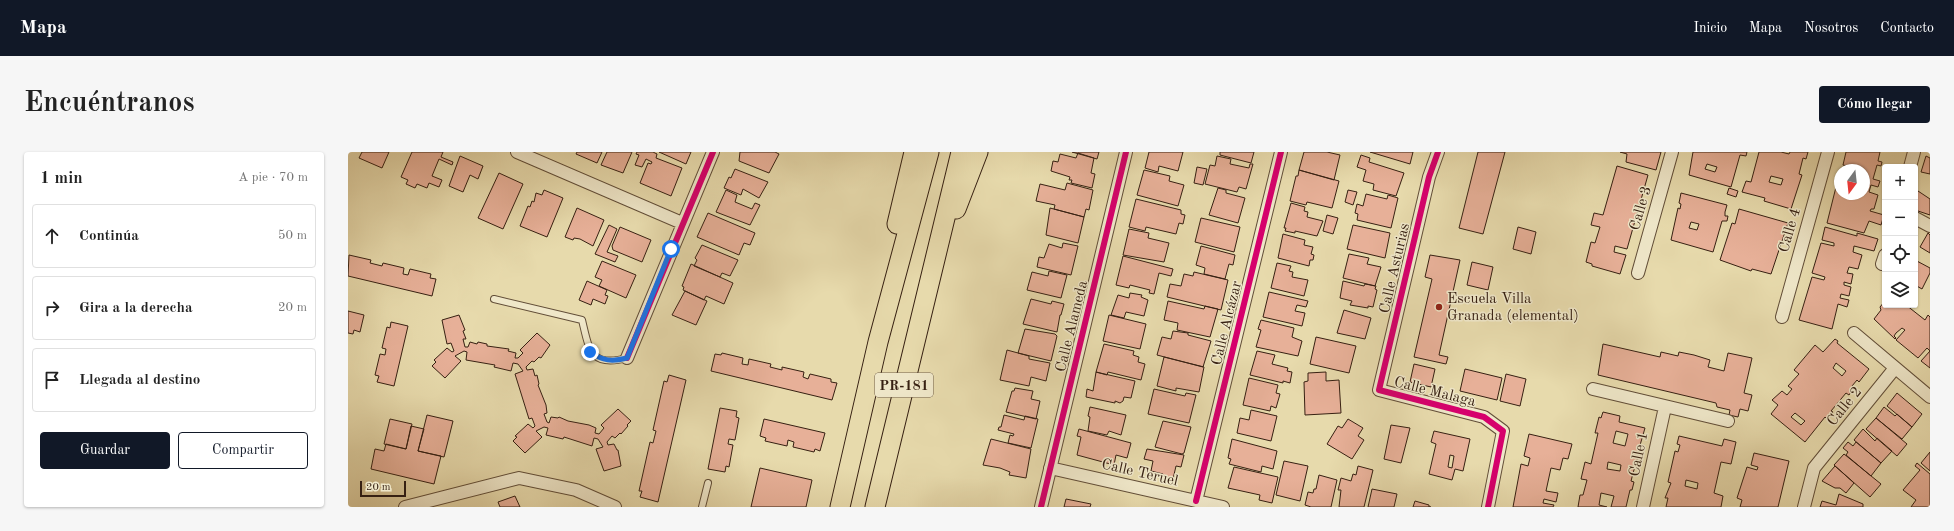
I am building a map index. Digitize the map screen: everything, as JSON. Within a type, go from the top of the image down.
[{"type":"highway","points":[[878,342],[886,272],[914,152]]},
{"type":"highway","name":"PR-181","points":[[840,507],[878,342],[930,152]]},
{"type":"highway","name":"PR-181","points":[[875,507],[933,262],[961,152]]},
{"type":"highway","points":[[933,262],[978,152]]},
{"type":"street","points":[[517,152],[682,223]]},
{"type":"street","points":[[627,358],[682,223],[713,152]]},
{"type":"street","name":"Calle Alameda","points":[[1041,507],[1126,152]]},
{"type":"street","name":"Calle Alcázar","points":[[1196,500],[1281,152]]},
{"type":"street","name":"Calle Asturias","points":[[1379,390],[1429,177],[1438,152]]},
{"type":"street","name":"Calle 3","points":[[1638,273],[1672,152]]},
{"type":"street","name":"Calle 4","points":[[1782,317],[1828,152]]},
{"type":"street","points":[[1911,164],[1914,152]]},
{"type":"street","points":[[1918,220],[1930,226]]},
{"type":"street","points":[[1854,333],[1930,397]]},
{"type":"street","name":"Calle 2","points":[[1804,507],[1814,468],[1894,368]]},
{"type":"street","points":[[1593,389],[1728,421]]},
{"type":"street","name":"Calle Malaga","points":[[1379,390],[1484,417],[1503,431],[1488,507]]},
{"type":"street","name":"Calle 1","points":[[1643,507],[1665,407]]},
{"type":"street","name":"Calle Teruel","points":[[1050,468],[1223,507]]},
{"type":"street","points":[[405,507],[519,478],[576,490],[615,507]]},
{"type":"lane","points":[[494,299],[582,320],[586,341],[590,352],[598,358],[613,362],[627,358]]},
{"type":"lane","points":[[702,507],[708,483]]},
{"type":"building","points":[[362,152],[389,152],[382,168],[359,158]]},
{"type":"building","points":[[412,152],[443,152],[441,157],[453,162],[452,165],[439,159],[432,176],[442,180],[439,187],[429,183],[427,188],[417,184],[415,188],[406,184],[408,180],[401,177]]},
{"type":"building","points":[[577,152],[602,152],[597,163],[576,154]]},
{"type":"building","points":[[607,152],[632,152],[623,173],[601,165]]},
{"type":"building","points":[[637,152],[653,152],[657,154],[656,158],[682,168],[671,196],[640,183],[648,163],[651,164],[652,162],[646,159],[642,167],[635,165],[639,155],[636,154]]},
{"type":"building","points":[[659,152],[691,152],[686,164]]},
{"type":"building","points":[[740,152],[775,152],[779,154],[769,173],[739,161]]},
{"type":"building","points":[[1072,152],[1099,152],[1097,159]]},
{"type":"building","points":[[1149,152],[1183,152],[1178,171],[1159,166],[1158,172],[1145,168]]},
{"type":"building","points":[[1220,152],[1254,152],[1251,163],[1220,155]]},
{"type":"building","points":[[1304,152],[1327,152],[1340,155],[1334,180],[1299,170]]},
{"type":"building","points":[[1370,152],[1413,152],[1410,164]]},
{"type":"building","points":[[1478,152],[1505,152],[1483,234],[1459,228]]},
{"type":"building","points":[[1620,152],[1661,152],[1656,170],[1626,162],[1627,154]]},
{"type":"building","points":[[1693,152],[1747,152],[1746,156],[1740,155],[1731,187],[1689,175]],"holes":[[[1707,164],[1717,167],[1715,172],[1705,169]]]},
{"type":"building","points":[[1759,152],[1781,152],[1789,154],[1790,152],[1808,152],[1806,159],[1803,158],[1799,174],[1802,175],[1791,209],[1764,201],[1765,198],[1742,192],[1746,181],[1751,182]],"holes":[[[1771,176],[1783,179],[1781,185],[1769,182]]]},
{"type":"building","points":[[1846,152],[1880,152],[1878,161],[1882,162],[1881,166],[1877,165],[1873,179],[1880,181],[1878,187],[1871,185],[1870,188],[1870,164],[1843,164]]},
{"type":"building","points":[[1078,153],[1094,158],[1091,173],[1095,174],[1092,188],[1071,183],[1072,180],[1069,180],[1070,177],[1051,171],[1053,161],[1058,162],[1060,154],[1076,158]]},
{"type":"building","points":[[1361,155],[1370,158],[1369,162],[1404,173],[1396,196],[1373,190],[1374,184],[1363,181],[1366,170],[1357,167]]},
{"type":"building","points":[[460,156],[483,166],[478,179],[470,175],[463,192],[449,186]]},
{"type":"building","points":[[1217,156],[1231,159],[1230,164],[1249,168],[1250,164],[1253,164],[1246,189],[1239,187],[1237,192],[1205,184],[1210,165],[1215,166]]},
{"type":"building","points":[[1926,156],[1930,158],[1930,174],[1921,172]]},
{"type":"building","points":[[1617,166],[1648,175],[1627,249],[1615,246],[1614,252],[1626,255],[1620,274],[1592,266],[1592,264],[1586,262],[1591,242],[1595,243],[1600,227],[1591,225],[1594,213],[1603,215]]},
{"type":"building","points":[[1197,167],[1207,169],[1203,185],[1194,183]]},
{"type":"building","points":[[735,169],[768,182],[759,198],[743,189],[741,195],[724,188]]},
{"type":"building","points":[[1144,170],[1170,176],[1169,181],[1184,185],[1178,206],[1137,195]]},
{"type":"building","points":[[1299,170],[1339,181],[1332,208],[1307,202],[1306,205],[1290,201],[1296,176],[1298,176]]},
{"type":"building","points":[[499,173],[523,184],[503,229],[478,218]]},
{"type":"building","points":[[1067,183],[1093,190],[1089,210],[1086,209],[1084,217],[1054,209],[1055,205],[1036,201],[1040,184],[1065,190]]},
{"type":"building","points":[[1218,188],[1226,190],[1226,193],[1245,198],[1238,223],[1209,215]]},
{"type":"building","points":[[1729,188],[1738,191],[1736,197],[1727,194]]},
{"type":"building","points":[[544,190],[563,198],[547,237],[520,226],[528,206],[530,207],[532,201],[534,202],[536,193],[542,195]]},
{"type":"building","points":[[726,190],[737,195],[735,202],[752,209],[755,203],[760,205],[750,225],[716,212]]},
{"type":"building","points":[[1348,190],[1357,192],[1353,205],[1345,202]]},
{"type":"building","points":[[1918,191],[1930,199],[1930,215],[1918,211]]},
{"type":"building","points":[[1870,192],[1878,195],[1874,209],[1871,209],[1870,211],[1882,214],[1881,225],[1869,221],[1864,233],[1827,223],[1834,195],[1834,200],[1870,200]]},
{"type":"building","points":[[1681,193],[1727,205],[1725,216],[1728,216],[1727,221],[1722,221],[1713,252],[1671,240],[1678,208],[1680,209],[1681,204],[1679,203]],"holes":[[[1691,222],[1699,224],[1697,230],[1689,228]]]},
{"type":"building","points":[[1366,194],[1387,199],[1388,195],[1398,198],[1391,228],[1357,220],[1358,214],[1355,213],[1357,204],[1363,206]]},
{"type":"building","points":[[1136,199],[1181,210],[1181,214],[1185,215],[1183,224],[1179,223],[1176,234],[1146,227],[1145,231],[1129,227]]},
{"type":"building","points":[[1291,203],[1305,207],[1304,211],[1308,212],[1307,217],[1323,221],[1317,236],[1295,231],[1295,233],[1285,231],[1286,228],[1284,228]]},
{"type":"building","points":[[577,208],[604,220],[593,246],[580,239],[574,238],[573,240],[565,237]]},
{"type":"building","points":[[1050,208],[1084,217],[1078,243],[1046,235]]},
{"type":"building","points":[[1739,209],[1788,223],[1771,274],[1752,269],[1751,271],[1720,260],[1732,223],[1735,224]]},
{"type":"building","points":[[708,213],[755,233],[750,245],[744,243],[739,255],[697,237]]},
{"type":"building","points":[[1327,215],[1338,218],[1333,234],[1323,231]]},
{"type":"building","points":[[1201,218],[1240,227],[1234,252],[1195,242]]},
{"type":"building","points":[[609,225],[617,229],[607,252],[618,256],[615,262],[595,254]]},
{"type":"building","points":[[1353,225],[1390,233],[1385,258],[1347,249]]},
{"type":"building","points":[[620,227],[651,240],[642,262],[613,250],[612,246]]},
{"type":"building","points":[[1518,227],[1536,232],[1531,254],[1513,249]]},
{"type":"building","points":[[1825,227],[1857,236],[1857,233],[1878,239],[1874,251],[1854,246],[1853,252],[1862,255],[1858,269],[1849,267],[1847,273],[1853,274],[1851,284],[1844,282],[1844,285],[1851,287],[1849,296],[1841,294],[1840,298],[1849,300],[1847,307],[1838,304],[1832,329],[1799,320],[1812,277],[1824,280],[1825,277],[1812,273],[1821,243],[1834,246],[1834,243],[1822,240]]},
{"type":"building","points":[[1129,229],[1149,233],[1148,238],[1169,243],[1164,262],[1123,255]]},
{"type":"building","points":[[1928,233],[1930,235],[1930,253],[1920,247]]},
{"type":"building","points":[[1283,234],[1305,240],[1304,245],[1313,247],[1311,254],[1314,255],[1313,260],[1310,260],[1309,266],[1278,258]]},
{"type":"building","points":[[1063,243],[1078,246],[1071,275],[1037,267],[1039,257],[1044,258],[1049,244],[1062,248]]},
{"type":"building","points":[[702,245],[738,260],[730,276],[722,273],[720,277],[694,266],[697,260],[695,258]]},
{"type":"building","points":[[1201,246],[1235,255],[1233,265],[1229,264],[1225,279],[1204,274],[1205,268],[1196,265]]},
{"type":"building","points":[[1349,254],[1369,258],[1367,264],[1381,267],[1375,286],[1343,278]]},
{"type":"building","points":[[349,255],[371,260],[370,263],[382,266],[383,263],[404,268],[403,274],[408,275],[410,269],[431,274],[430,278],[436,279],[432,296],[348,276]]},
{"type":"building","points":[[1430,255],[1460,260],[1439,355],[1448,357],[1446,364],[1414,357],[1432,279],[1425,277]]},
{"type":"building","points":[[1123,256],[1173,269],[1171,276],[1159,273],[1154,294],[1149,293],[1150,290],[1130,285],[1129,288],[1116,285]]},
{"type":"building","points":[[602,261],[636,275],[626,298],[599,286],[602,280],[595,277]]},
{"type":"building","points":[[1472,262],[1493,267],[1488,290],[1467,285]]},
{"type":"building","points":[[1918,262],[1930,268],[1930,273],[1922,289],[1918,287]]},
{"type":"building","points":[[1277,263],[1291,266],[1289,271],[1293,272],[1292,277],[1308,280],[1304,296],[1271,288]]},
{"type":"building","points":[[691,264],[733,283],[724,304],[706,296],[704,300],[683,290],[684,287],[682,286]]},
{"type":"building","points":[[1049,271],[1067,275],[1061,298],[1027,290],[1032,272],[1048,276]]},
{"type":"building","points":[[1194,272],[1228,280],[1221,310],[1167,297],[1170,284],[1181,286],[1184,274],[1193,276]]},
{"type":"building","points":[[587,281],[607,290],[605,295],[608,296],[605,304],[593,299],[591,305],[579,300]]},
{"type":"building","points":[[1343,281],[1364,286],[1365,284],[1376,286],[1375,289],[1377,290],[1373,307],[1368,306],[1368,308],[1350,305],[1352,301],[1340,298]]},
{"type":"building","points":[[685,291],[707,301],[696,325],[672,315]]},
{"type":"building","points":[[1269,292],[1308,301],[1306,307],[1297,305],[1295,311],[1305,313],[1302,326],[1263,317]]},
{"type":"building","points":[[1130,293],[1142,295],[1141,297],[1148,300],[1144,316],[1126,312],[1124,318],[1111,315],[1118,295],[1129,298]]},
{"type":"building","points":[[1031,299],[1051,304],[1052,301],[1064,304],[1060,315],[1057,332],[1023,324]]},
{"type":"building","points":[[1168,301],[1204,309],[1205,306],[1218,309],[1210,337],[1177,330],[1178,323],[1164,320]]},
{"type":"building","points":[[1882,305],[1882,308],[1910,308],[1925,320],[1928,315],[1930,317],[1930,351],[1927,348],[1918,358],[1896,340],[1905,330],[1902,328],[1896,333],[1894,336],[1896,338],[1895,339],[1874,319],[1881,310],[1880,307]]},
{"type":"building","points":[[1344,310],[1371,318],[1365,339],[1337,333]]},
{"type":"building","points":[[348,311],[364,315],[360,332],[354,330],[353,334],[348,333]]},
{"type":"building","points":[[459,315],[465,330],[463,331],[466,339],[463,339],[465,347],[468,347],[470,342],[477,344],[478,342],[487,344],[487,346],[509,349],[508,351],[516,353],[515,358],[518,358],[523,353],[520,350],[537,333],[550,345],[541,358],[539,357],[534,362],[532,361],[526,367],[527,370],[533,369],[535,376],[537,375],[538,385],[546,405],[547,413],[544,414],[547,422],[549,423],[551,417],[559,417],[568,421],[589,425],[596,428],[595,433],[599,434],[604,428],[601,425],[618,409],[631,421],[621,434],[620,433],[615,438],[612,436],[607,442],[608,445],[614,444],[618,450],[621,466],[604,471],[596,449],[603,447],[598,439],[594,438],[592,446],[564,437],[563,439],[546,435],[548,428],[544,427],[536,431],[542,437],[525,453],[513,441],[517,437],[515,436],[528,424],[533,428],[535,426],[532,418],[529,419],[515,374],[523,371],[518,364],[513,363],[511,371],[494,367],[495,365],[466,360],[467,352],[464,351],[455,356],[461,361],[445,378],[432,366],[436,362],[434,360],[447,348],[452,352],[454,351],[451,343],[447,344],[442,320]]},
{"type":"building","points":[[1109,315],[1146,324],[1140,349],[1103,341]]},
{"type":"building","points":[[1261,320],[1294,328],[1292,337],[1302,341],[1298,356],[1256,347],[1261,330],[1258,329]]},
{"type":"building","points":[[391,322],[408,326],[394,386],[377,382],[379,376],[375,375],[380,354],[385,355],[386,349],[382,348],[387,327],[390,328]]},
{"type":"building","points":[[1025,329],[1055,334],[1057,336],[1051,361],[1018,353]]},
{"type":"building","points":[[1173,331],[1188,333],[1188,335],[1211,341],[1203,367],[1157,355],[1162,337],[1171,339]]},
{"type":"building","points":[[1316,337],[1356,346],[1349,373],[1310,364]]},
{"type":"building","points":[[1835,339],[1838,341],[1837,343],[1869,369],[1859,382],[1857,380],[1852,386],[1854,388],[1849,395],[1846,393],[1831,411],[1833,412],[1827,419],[1825,417],[1805,442],[1771,414],[1778,405],[1772,400],[1782,391],[1787,395],[1792,389],[1788,386],[1799,374],[1794,370],[1815,345],[1823,352]],"holes":[[[1836,363],[1846,371],[1842,376],[1833,368]],[[1795,413],[1805,421],[1801,425],[1791,417]]]},
{"type":"building","points":[[1104,344],[1134,351],[1133,355],[1139,357],[1138,362],[1145,364],[1141,380],[1108,372],[1107,375],[1096,372]]},
{"type":"building","points":[[1603,344],[1660,357],[1661,352],[1678,356],[1679,352],[1694,355],[1710,360],[1708,367],[1724,371],[1728,353],[1752,358],[1744,393],[1752,395],[1748,411],[1740,409],[1738,417],[1729,415],[1730,410],[1717,407],[1716,403],[1598,375]]},
{"type":"building","points":[[1007,350],[1029,356],[1029,359],[1050,363],[1046,381],[1031,377],[1029,386],[1000,380]]},
{"type":"building","points":[[1257,351],[1275,355],[1272,364],[1288,368],[1287,371],[1292,372],[1290,383],[1283,381],[1283,383],[1250,375]]},
{"type":"building","points":[[1930,351],[1930,368],[1921,361]]},
{"type":"building","points":[[722,353],[743,358],[742,364],[748,365],[749,359],[771,364],[770,367],[782,370],[782,367],[804,372],[803,377],[808,379],[810,374],[831,379],[831,382],[837,383],[832,400],[711,371],[715,354],[721,355]]},
{"type":"building","points":[[1164,357],[1204,367],[1199,392],[1176,388],[1176,391],[1157,386]]},
{"type":"building","points":[[1414,364],[1435,369],[1431,387],[1410,382]]},
{"type":"building","points":[[1465,369],[1502,378],[1497,400],[1460,391]]},
{"type":"building","points":[[1096,372],[1135,381],[1131,398],[1124,397],[1123,401],[1120,403],[1115,401],[1115,403],[1086,397],[1087,389],[1093,391]]},
{"type":"building","points":[[1326,372],[1326,381],[1339,380],[1341,413],[1305,415],[1304,382],[1308,381],[1308,373]]},
{"type":"building","points":[[1506,374],[1526,379],[1520,406],[1500,401]]},
{"type":"building","points":[[669,375],[686,380],[658,502],[640,497],[642,491],[639,491],[650,442],[653,443],[656,431],[653,430],[664,381],[667,382]]},
{"type":"building","points":[[1249,378],[1278,385],[1276,393],[1280,394],[1276,408],[1271,406],[1270,411],[1243,405]]},
{"type":"building","points":[[1015,388],[1033,391],[1031,399],[1040,401],[1036,419],[1006,412],[1012,391],[1014,391]]},
{"type":"building","points":[[1154,389],[1185,396],[1186,393],[1196,395],[1189,423],[1148,414]]},
{"type":"building","points":[[1897,393],[1922,414],[1912,427],[1887,406]]},
{"type":"building","points":[[1090,407],[1126,415],[1121,435],[1109,431],[1107,435],[1088,431],[1090,417],[1088,416]]},
{"type":"building","points":[[1884,407],[1895,416],[1897,414],[1912,427],[1902,439],[1876,418]]},
{"type":"building","points":[[720,408],[737,411],[736,417],[739,418],[735,440],[729,439],[728,444],[733,445],[729,467],[726,466],[725,472],[708,469]]},
{"type":"building","points":[[1251,410],[1277,416],[1271,441],[1237,433],[1240,418],[1249,420]]},
{"type":"building","points":[[1603,412],[1620,416],[1619,422],[1645,428],[1636,459],[1640,459],[1638,467],[1635,466],[1631,481],[1634,482],[1632,490],[1630,490],[1626,507],[1611,507],[1614,496],[1601,493],[1599,505],[1607,507],[1578,507],[1580,495],[1583,495],[1587,480],[1581,479],[1585,462],[1591,464],[1598,433],[1595,433],[1599,417],[1601,418]],"holes":[[[1616,431],[1628,434],[1625,446],[1613,443]],[[1608,462],[1621,465],[1620,471],[1607,469]]]},
{"type":"building","points":[[427,415],[453,421],[444,457],[418,451]]},
{"type":"building","points":[[1004,415],[1024,420],[1025,416],[1038,419],[1031,448],[1008,443],[1010,435],[1013,436],[1014,434],[998,430],[999,427],[1001,427]]},
{"type":"building","points":[[1876,418],[1907,444],[1897,456],[1866,429]]},
{"type":"building","points":[[390,419],[412,424],[406,449],[384,444]]},
{"type":"building","points":[[764,419],[825,433],[820,451],[815,449],[814,452],[793,447],[794,442],[788,440],[787,446],[765,441],[766,438],[760,436]]},
{"type":"building","points":[[1348,419],[1363,428],[1358,436],[1364,440],[1352,459],[1327,444],[1338,426],[1342,428]]},
{"type":"building","points":[[1163,421],[1191,427],[1184,453],[1182,454],[1155,447]]},
{"type":"building","points":[[1391,425],[1410,428],[1401,463],[1384,459]]},
{"type":"building","points":[[411,426],[424,429],[418,451],[441,456],[434,484],[371,469],[375,449],[384,451],[386,444],[406,449]]},
{"type":"building","points":[[1079,429],[1131,443],[1127,458],[1116,455],[1114,465],[1077,455],[1081,437],[1077,436]]},
{"type":"building","points":[[1863,429],[1875,441],[1877,438],[1892,451],[1881,463],[1854,440]]},
{"type":"building","points":[[1434,431],[1470,439],[1463,471],[1455,469],[1452,480],[1429,474],[1436,444],[1431,442]],"holes":[[[1450,455],[1454,456],[1452,468],[1448,467]]]},
{"type":"building","points":[[1529,434],[1572,444],[1568,459],[1563,458],[1560,470],[1551,468],[1546,491],[1558,493],[1556,502],[1544,499],[1543,503],[1554,505],[1553,507],[1513,507],[1521,464],[1528,466],[1530,458],[1524,456]]},
{"type":"building","points":[[1679,436],[1722,446],[1724,439],[1736,442],[1731,464],[1721,462],[1714,493],[1723,496],[1721,507],[1666,507],[1668,498],[1665,498],[1671,483],[1668,482],[1675,451],[1678,452],[1680,445],[1677,444]],"holes":[[[1686,480],[1698,483],[1697,489],[1685,486]]]},
{"type":"building","points":[[991,439],[1031,449],[1026,478],[1009,475],[1010,472],[1000,468],[983,465]]},
{"type":"building","points":[[1232,439],[1277,451],[1273,469],[1262,466],[1261,472],[1229,464],[1231,459],[1228,458]]},
{"type":"building","points":[[1848,442],[1853,446],[1856,442],[1881,463],[1871,476],[1846,455],[1848,452],[1843,448]]},
{"type":"building","points":[[1147,449],[1184,455],[1181,467],[1176,466],[1173,479],[1162,477],[1163,474],[1151,471],[1153,461],[1144,459]]},
{"type":"building","points":[[1930,452],[1930,471],[1921,463]]},
{"type":"building","points":[[1754,453],[1789,461],[1778,507],[1740,507],[1742,500],[1737,498],[1747,467],[1757,470],[1758,467],[1751,465]]},
{"type":"building","points":[[1844,454],[1881,484],[1870,497],[1834,465]]},
{"type":"building","points":[[1284,461],[1308,466],[1300,501],[1276,495]]},
{"type":"building","points":[[1917,463],[1930,474],[1930,507],[1911,507],[1916,500],[1903,490],[1920,470],[1915,466]]},
{"type":"building","points":[[1358,466],[1373,470],[1364,507],[1339,507],[1341,490],[1338,490],[1341,478],[1351,481],[1353,474],[1356,475]]},
{"type":"building","points":[[1835,466],[1854,483],[1846,493],[1840,488],[1835,488],[1822,481]]},
{"type":"building","points":[[1234,467],[1278,477],[1272,503],[1259,500],[1260,495],[1228,488]]},
{"type":"building","points":[[760,468],[812,480],[806,507],[751,507]]},
{"type":"building","points":[[1319,475],[1337,480],[1331,507],[1311,507],[1305,505],[1308,492],[1313,493],[1314,489],[1316,489]]},
{"type":"building","points":[[1372,489],[1397,494],[1394,507],[1368,507]]},
{"type":"building","points":[[1839,494],[1863,504],[1863,507],[1820,507],[1822,501],[1836,505]]},
{"type":"building","points":[[515,496],[520,507],[500,507],[498,502]]},
{"type":"building","points":[[1066,499],[1091,504],[1090,507],[1064,507]]},
{"type":"building","points":[[1415,501],[1429,505],[1429,507],[1413,507]]},
{"type":"cycle path","points":[[627,358],[713,152]]},
{"type":"cycle path","points":[[1041,507],[1126,152]]},
{"type":"cycle path","points":[[1196,501],[1281,152]]},
{"type":"cycle path","points":[[1438,152],[1429,177],[1379,390],[1484,417],[1503,431],[1488,507]]},
{"type":"place","name":"Escuela Villa Granada (elemental)","points":[[1439,307]]},
{"type":"route","points":[[590,352],[598,358],[613,362],[627,358],[671,249]]}]
